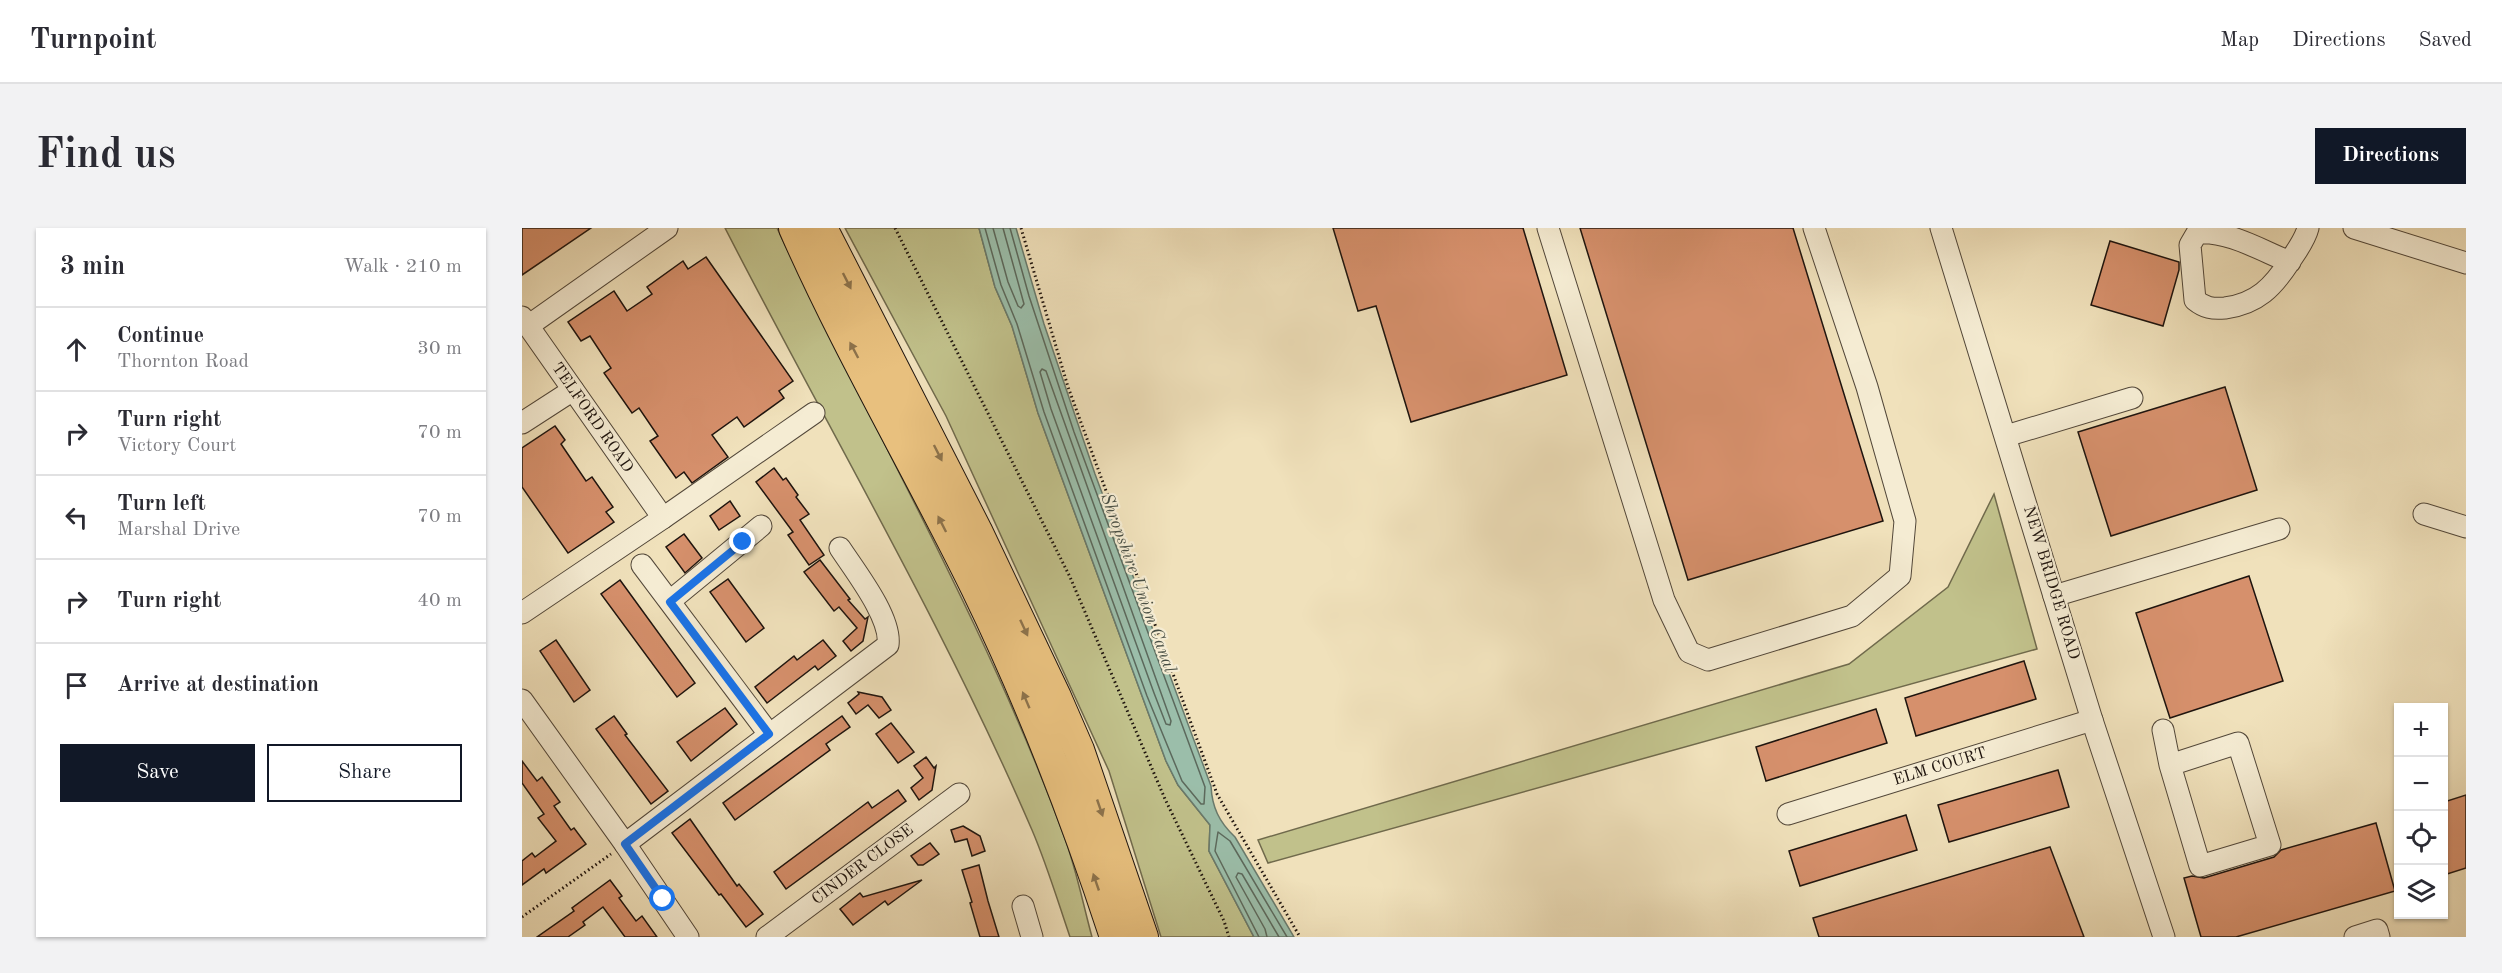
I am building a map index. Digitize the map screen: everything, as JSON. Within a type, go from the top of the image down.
[{"type":"highway","points":[[794,228],[850,344],[898,433],[996,630],[1069,802],[1115,937]]},
{"type":"highway","points":[[822,228],[977,531],[1056,697],[1079,750],[1143,937]]},
{"type":"street","points":[[525,321],[667,228]]},
{"type":"street","points":[[1548,228],[1664,600],[1689,652],[1708,660],[1852,616],[1900,576],[1905,521],[1867,387],[1814,228]]},
{"type":"street","name":"NEW BRIDGE ROAD","points":[[1941,228],[2092,720],[2164,937]]},
{"type":"street","points":[[2290,262],[2227,237],[2208,232],[2188,231],[2195,300],[2204,307],[2215,309],[2240,306],[2260,298],[2276,284],[2290,262],[2305,238],[2308,228]]},
{"type":"street","points":[[2354,228],[2466,263]]},
{"type":"street","name":"TELFORD ROAD","points":[[525,321],[663,518]]},
{"type":"street","points":[[522,423],[573,390]]},
{"type":"street","points":[[2006,436],[2132,398]]},
{"type":"street","points":[[522,613],[814,413]]},
{"type":"street","points":[[2424,514],[2466,527]]},
{"type":"street","points":[[670,602],[761,526]]},
{"type":"street","points":[[2054,596],[2279,529]]},
{"type":"street","points":[[625,844],[888,645],[889,635],[872,598],[840,548]]},
{"type":"street","points":[[642,565],[769,734]]},
{"type":"street","points":[[522,700],[688,937]]},
{"type":"street","name":"ELM COURT","points":[[1788,814],[2092,720]]},
{"type":"street","points":[[2163,730],[2170,765],[2200,866],[2270,845],[2238,743],[2170,765]]},
{"type":"street","name":"CINDER CLOSE","points":[[767,937],[959,794]]},
{"type":"street","points":[[1023,906],[1032,937]]},
{"type":"street","points":[[2355,937],[2377,930],[2379,937]]},
{"type":"path","points":[[895,228],[1070,577],[1165,799],[1224,921],[1229,937]]},
{"type":"path","points":[[1021,228],[1068,387],[1217,794],[1300,937]]},
{"type":"path","points":[[522,916],[625,844]]},
{"type":"green space","points":[[725,228],[777,228],[928,529],[1000,681],[1064,836],[1092,937],[1070,937],[1032,830],[961,677]]},
{"type":"green space","points":[[845,228],[979,228],[995,287],[1012,326],[1038,413],[1166,761],[1178,785],[1210,825],[1209,851],[1254,937],[1161,937],[1109,771],[946,416]]},
{"type":"green space","points":[[1994,494],[2037,649],[1268,863],[1258,840],[1849,664],[1948,587]]},
{"type":"water","points":[[979,228],[1016,228],[1044,324],[1095,474],[1211,786],[1215,807],[1294,937],[1254,937],[1209,851],[1210,825],[1178,785],[1166,761],[1038,413],[1012,326],[995,287]]},
{"type":"building","points":[[522,228],[591,228],[522,275]]},
{"type":"building","points":[[1333,228],[1523,228],[1567,375],[1411,422],[1376,306],[1358,311]]},
{"type":"building","points":[[1580,228],[1793,228],[1883,521],[1688,580]]},
{"type":"building","points":[[2110,241],[2179,262],[2179,270],[2163,326],[2091,305]]},
{"type":"building","points":[[706,257],[793,381],[779,391],[784,398],[744,427],[737,417],[712,435],[728,457],[692,483],[684,472],[676,478],[650,441],[658,436],[639,408],[632,413],[604,373],[611,368],[590,336],[581,341],[568,322],[614,291],[627,311],[652,294],[647,287],[683,261],[688,269]]},
{"type":"building","points":[[2225,387],[2257,490],[2111,536],[2078,432]]},
{"type":"building","points":[[555,426],[565,440],[561,444],[586,481],[592,477],[613,507],[606,512],[614,522],[568,553],[522,487],[522,448]]},
{"type":"building","points":[[774,468],[783,480],[786,478],[798,495],[796,497],[809,514],[800,520],[824,555],[809,565],[788,535],[793,532],[756,482]]},
{"type":"building","points":[[730,501],[740,516],[719,530],[710,516]]},
{"type":"building","points":[[684,534],[702,558],[685,573],[666,547]]},
{"type":"building","points":[[820,560],[850,599],[848,600],[865,619],[868,617],[863,641],[851,651],[843,641],[857,628],[839,607],[834,611],[804,572]]},
{"type":"building","points":[[2249,576],[2283,681],[2170,718],[2136,613]]},
{"type":"building","points":[[728,579],[764,628],[746,642],[710,592]]},
{"type":"building","points":[[620,580],[695,683],[677,697],[601,594]]},
{"type":"building","points":[[556,640],[590,690],[574,702],[540,651]]},
{"type":"building","points":[[823,640],[836,656],[818,670],[815,666],[767,703],[755,687],[794,656],[797,660]]},
{"type":"building","points":[[2024,661],[2036,699],[1916,736],[1905,698]]},
{"type":"building","points":[[858,692],[882,697],[891,710],[879,718],[868,705],[856,714],[848,703],[859,694]]},
{"type":"building","points":[[725,708],[737,724],[691,761],[677,742]]},
{"type":"building","points":[[1876,709],[1887,743],[1766,781],[1756,747]]},
{"type":"building","points":[[614,716],[627,734],[625,735],[668,791],[651,804],[596,729]]},
{"type":"building","points":[[842,716],[850,727],[826,744],[830,750],[735,820],[723,803]]},
{"type":"building","points":[[891,723],[914,752],[898,763],[876,734]]},
{"type":"building","points":[[926,757],[934,768],[936,766],[932,790],[919,800],[911,788],[923,778],[914,766]]},
{"type":"building","points":[[522,761],[537,781],[542,777],[560,802],[554,806],[571,830],[574,828],[586,844],[546,873],[544,869],[522,885],[522,861],[532,853],[535,857],[556,841],[538,818],[544,814],[522,783]]},
{"type":"building","points":[[2058,770],[2069,807],[1949,842],[1938,805]]},
{"type":"building","points":[[898,790],[906,801],[786,889],[774,872],[868,802],[872,808]]},
{"type":"building","points":[[2466,795],[2466,868],[2448,874],[2448,811],[2448,801]]},
{"type":"building","points":[[1906,815],[1917,850],[1800,886],[1789,851]]},
{"type":"building","points":[[690,819],[737,886],[739,884],[763,914],[746,927],[672,833]]},
{"type":"building","points":[[2376,823],[2394,891],[2236,937],[2201,937],[2184,878],[2192,876],[2204,878],[2274,857],[2281,850]]},
{"type":"building","points":[[963,826],[980,836],[985,851],[972,856],[967,839],[955,842],[951,830]]},
{"type":"building","points":[[930,843],[939,854],[923,865],[918,865],[911,856]]},
{"type":"building","points":[[2050,847],[2084,937],[1819,937],[1813,918]]},
{"type":"building","points":[[979,865],[999,937],[980,937],[970,903],[972,902],[962,870]]},
{"type":"building","points":[[610,880],[622,896],[619,898],[636,921],[642,916],[657,937],[625,937],[603,907],[583,922],[585,925],[568,937],[537,937],[574,911],[572,908]]},
{"type":"building","points":[[922,880],[888,905],[885,901],[853,925],[840,909],[860,893],[863,897]]},
{"type":"route","points":[[663,899],[625,844],[769,734],[670,602],[743,542]]},
{"type":"water label","name":"Shropshire Union Canal","points":[[1138,583]]}]
